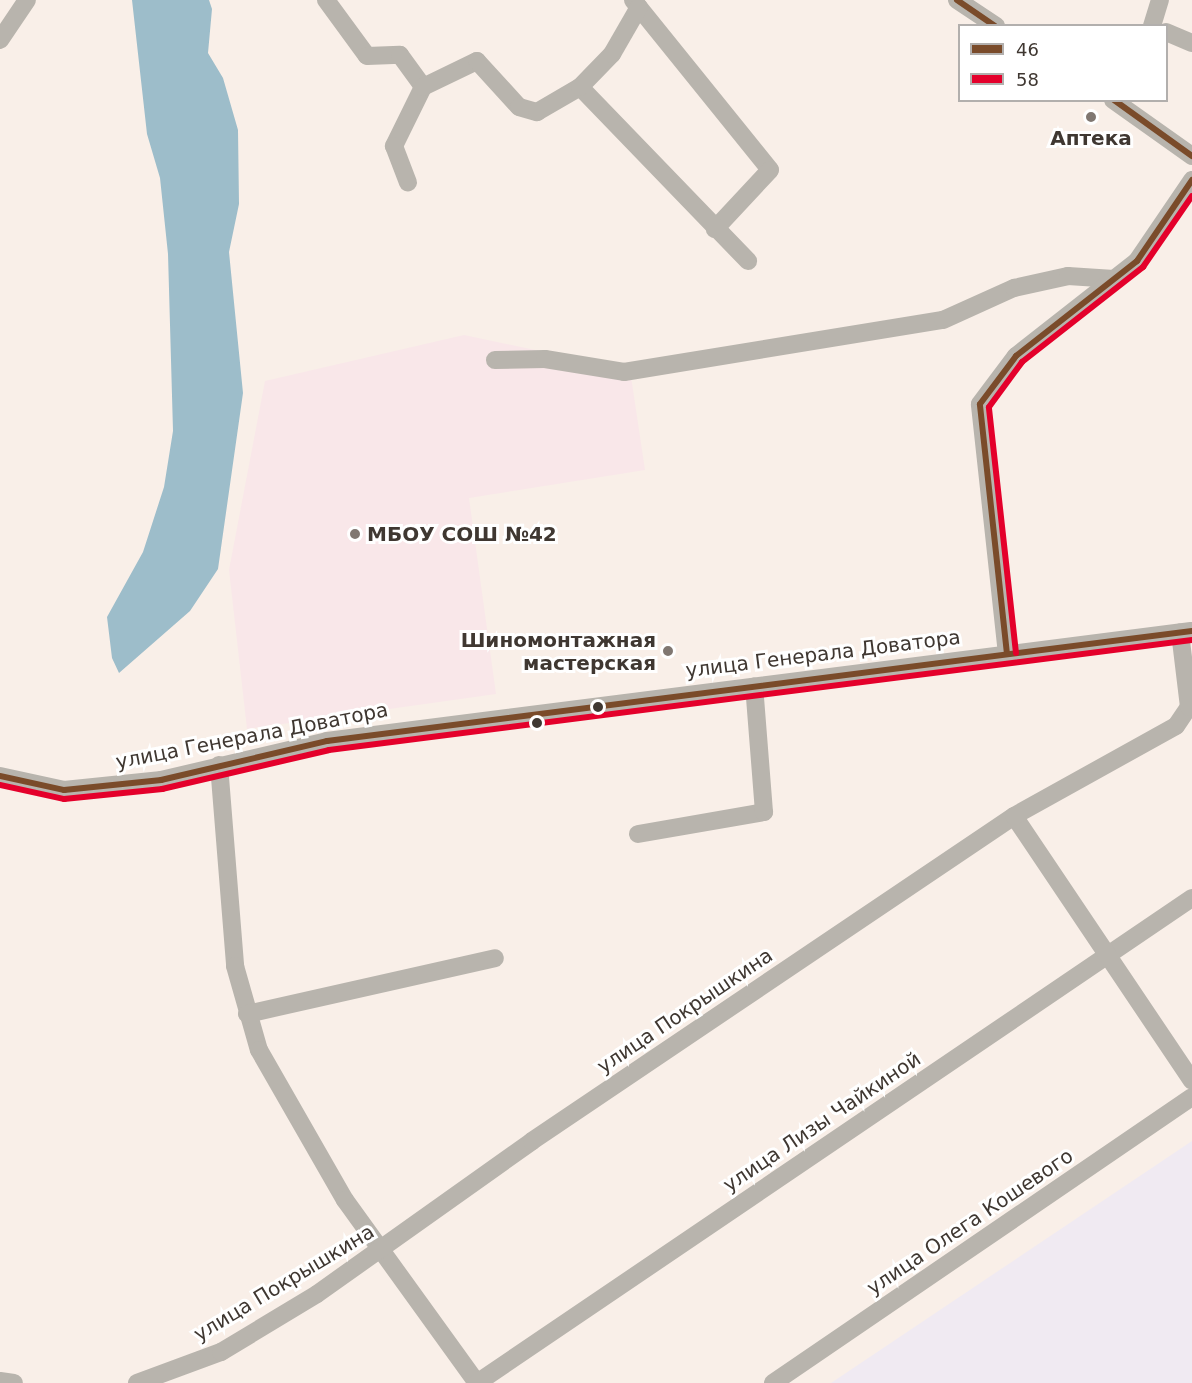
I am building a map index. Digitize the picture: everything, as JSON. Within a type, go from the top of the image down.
[{"type":"street","points":[[0,40],[27,0]]},
{"type":"street","points":[[326,0],[368,56],[400,55],[423,87]]},
{"type":"street","points":[[957,0],[993,24]]},
{"type":"street","points":[[408,182],[394,146],[423,87],[477,61],[519,107],[537,112],[580,87],[612,54],[636,3],[770,170],[715,229]]},
{"type":"street","points":[[1168,32],[1192,43]]},
{"type":"street","points":[[580,87],[748,261]]},
{"type":"street","points":[[1114,102],[1192,156]]},
{"type":"street","points":[[1007,654],[980,404],[1016,357],[1137,261],[1192,180]]},
{"type":"street","points":[[495,360],[545,359],[624,372],[944,320],[1014,288],[1068,276],[1114,279]]},
{"type":"street","name":"улица Генерала Доватора","points":[[0,776],[64,790],[161,780],[327,741],[1186,632]]},
{"type":"street","name":"улица Покрышкина","points":[[137,1383],[221,1352],[382,1252],[532,1141],[1014,816],[1183,718],[1189,707],[1186,632]]},
{"type":"street","points":[[638,834],[764,812],[754,686]]},
{"type":"street","points":[[219,765],[235,966],[247,1014],[280,1095],[382,1252],[477,1383]]},
{"type":"street","points":[[1014,816],[1192,1081]]},
{"type":"street","name":"улица Лизы Чайкиной","points":[[477,1383],[1192,898]]},
{"type":"street","points":[[247,1014],[495,958]]},
{"type":"street","name":"улица Олега Кошевого","points":[[773,1383],[1192,1097]]},
{"type":"street","points":[[0,1381],[14,1383]]},
{"type":"shaded area","name":"МБОУ СОШ №42","points":[[464,335],[630,370],[645,470],[469,498],[496,694],[247,729],[229,570],[265,381]]},
{"type":"shaded area","points":[[1192,1141],[1192,1383],[831,1383]]},
{"type":"water","points":[[132,0],[209,0],[212,9],[208,53],[223,78],[238,130],[239,204],[229,252],[243,393],[218,569],[190,611],[119,673],[112,658],[107,617],[143,552],[164,487],[173,431],[168,254],[160,178],[147,134]]},
{"type":"transit line","name":"46","points":[[957,0],[992,24]]},
{"type":"transit line","name":"46","points":[[1117,102],[1192,156]]},
{"type":"transit line","name":"46","points":[[1007,654],[980,404],[1016,356],[1137,261],[1192,180]]},
{"type":"transit line","name":"58","points":[[1016,653],[989,407],[1022,362],[1143,267],[1192,196]]},
{"type":"transit line","name":"46","points":[[0,776],[64,790],[161,780],[327,741],[1192,631]]},
{"type":"transit line","name":"58","points":[[0,785],[64,799],[162,789],[329,750],[1192,640]]},
{"type":"place","name":"Аптека","points":[[1091,117]]},
{"type":"place","name":"МБОУ СОШ №42","points":[[355,534]]},
{"type":"place","name":"Шиномонтажная мастерская","points":[[668,651]]}]
